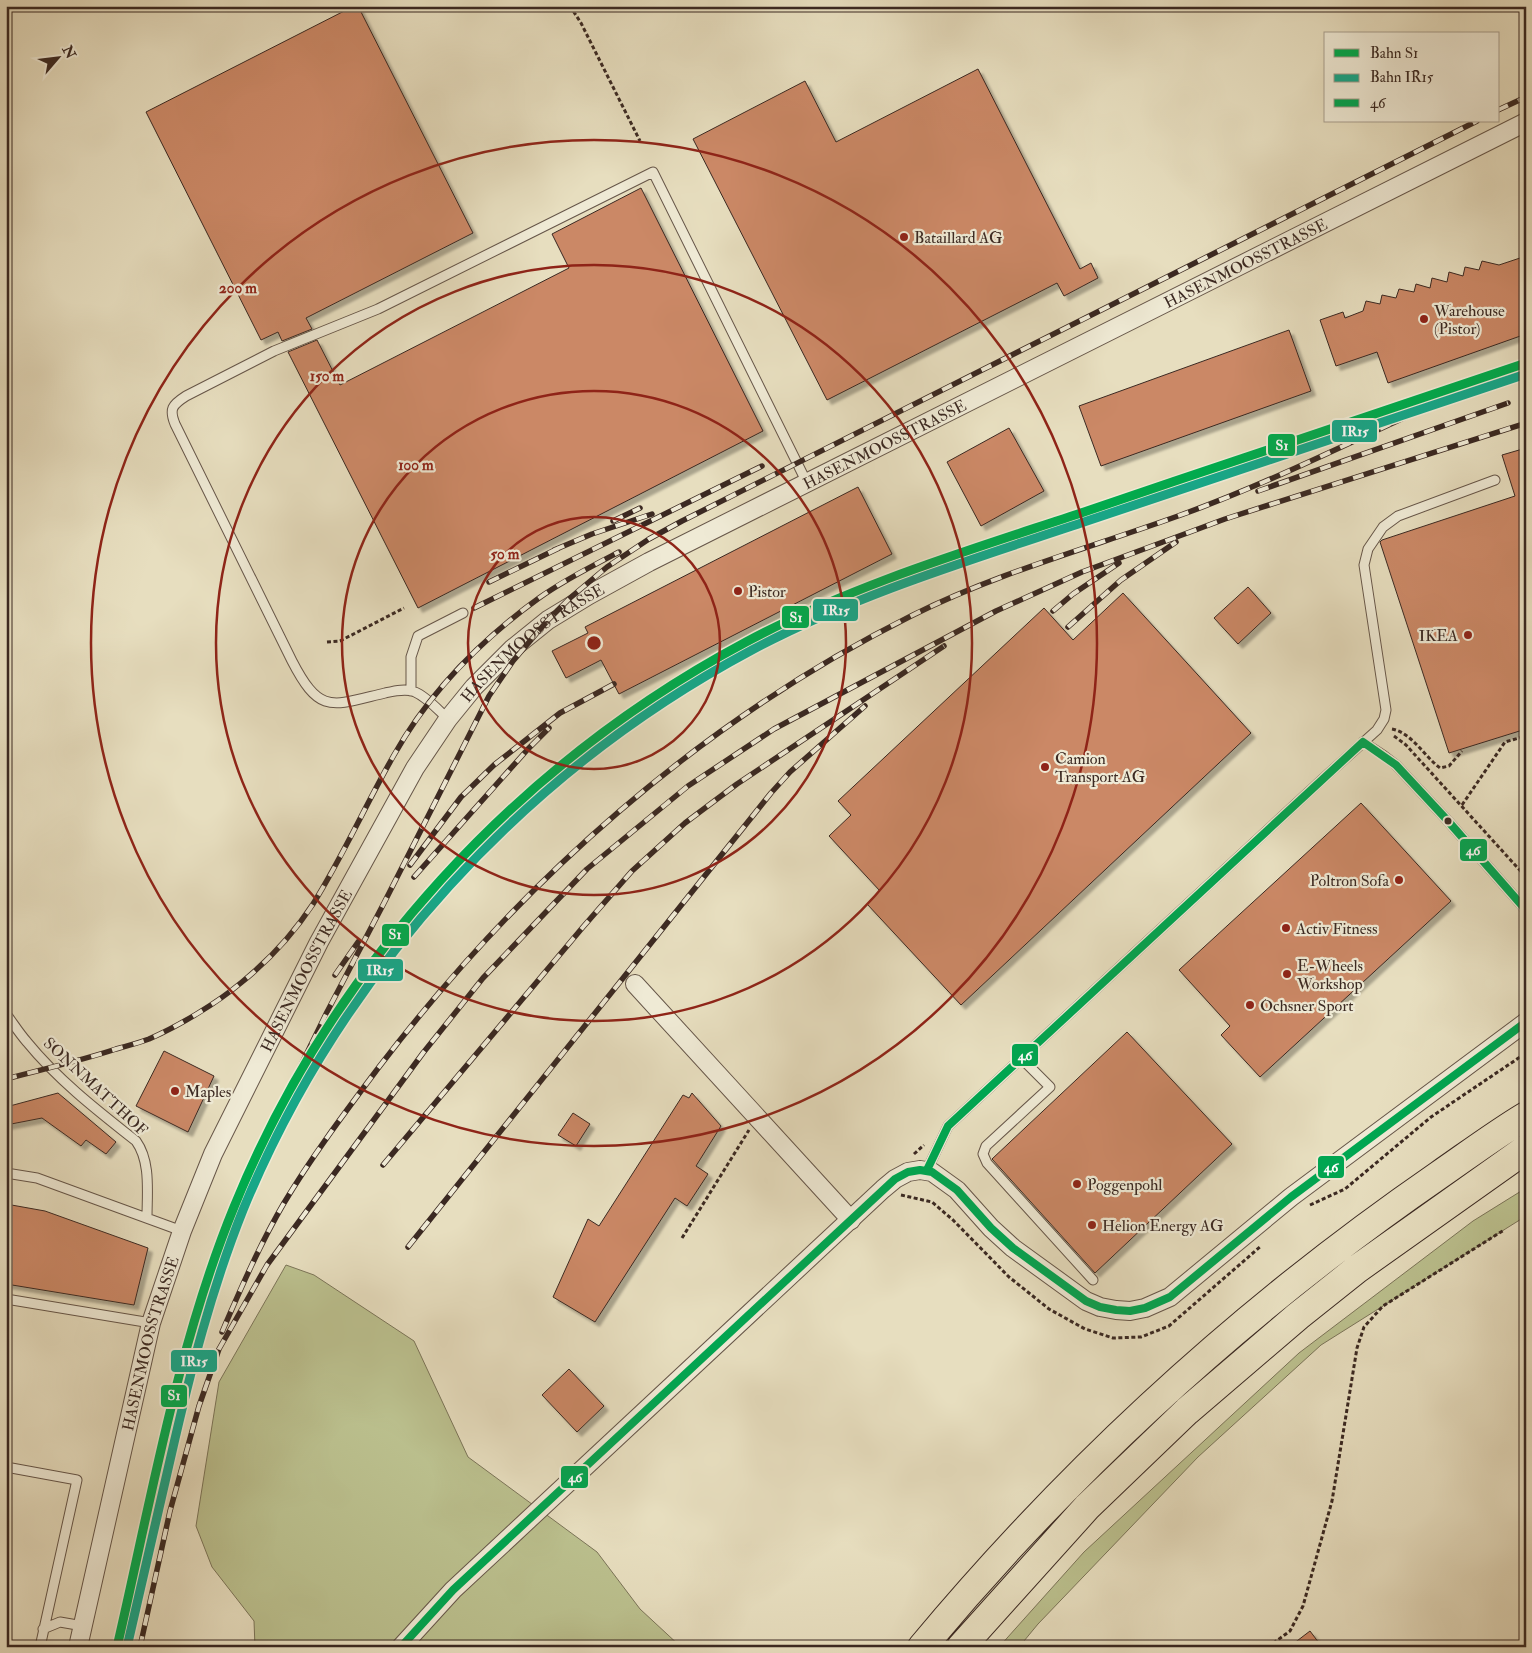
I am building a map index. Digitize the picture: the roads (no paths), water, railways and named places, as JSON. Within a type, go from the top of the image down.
[{"type":"highway","points":[[922,1647],[1024,1532],[1092,1462],[1220,1345],[1284,1290],[1384,1214],[1526,1116]]},
{"type":"highway","points":[[961,1647],[1087,1507],[1187,1411],[1298,1316],[1350,1275],[1526,1150]]},
{"type":"street","name":"HASENMOOSSTRASSE","points":[[78,1647],[151,1323],[182,1231],[213,1154],[319,942],[415,768],[448,719],[495,665],[529,635],[559,613],[649,562],[1526,122]]},
{"type":"street","points":[[635,984],[852,1220]]},
{"type":"street","points":[[401,1647],[453,1590],[852,1220],[883,1189],[901,1175],[914,1170],[927,1170],[938,1174],[991,1228],[1014,1248],[1086,1301],[1100,1307],[1116,1310],[1130,1311],[1145,1308],[1170,1297],[1324,1172],[1526,1022]]},
{"type":"lane","points":[[448,719],[425,698],[411,691],[388,692],[335,703],[323,700],[308,689],[292,661],[175,424],[172,413],[176,403],[274,351],[378,309],[653,172],[807,483]]},
{"type":"lane","points":[[927,1170],[948,1126],[1379,728],[1386,710],[1364,565],[1368,549],[1383,527],[1398,516],[1495,480]]},
{"type":"lane","points":[[411,691],[411,657],[418,636],[463,613]]},
{"type":"lane","points":[[1363,742],[1396,765],[1526,910]]},
{"type":"lane","name":"SONNMATTHOF","points":[[6,1014],[26,1042],[49,1067],[77,1093],[136,1141],[146,1160],[147,1218]]},
{"type":"lane","points":[[1022,1059],[1050,1087],[986,1146],[983,1154],[987,1163],[1093,1280]]},
{"type":"lane","points":[[6,1172],[36,1178],[182,1231]]},
{"type":"lane","points":[[6,1300],[151,1323]]},
{"type":"lane","points":[[6,1467],[77,1480],[40,1647]]},
{"type":"lane","points":[[43,1629],[60,1622],[82,1626]]},
{"type":"railway","points":[[1500,109],[1526,97]]},
{"type":"railway","points":[[263,1143],[327,1012],[489,696],[513,661],[548,620],[570,598],[607,567],[649,539],[682,521],[1475,122]]},
{"type":"railway","points":[[1258,491],[1508,403]]},
{"type":"railway","points":[[222,1332],[259,1250],[295,1185],[354,1100],[434,999],[492,933],[554,870],[620,811],[688,756],[759,705],[834,658],[911,616],[1010,574],[1210,504],[1432,405]]},
{"type":"railway","points":[[140,1647],[170,1511],[199,1406],[219,1349],[267,1265],[423,1053],[483,978],[587,869],[688,786],[774,729],[996,611],[1082,572],[1225,519],[1526,423]]},
{"type":"railway","points":[[474,608],[762,466]]},
{"type":"railway","points":[[613,521],[640,508]]},
{"type":"railway","points":[[554,550],[592,534],[652,514]]},
{"type":"railway","points":[[1068,627],[1121,580],[1176,542]]},
{"type":"railway","points":[[489,582],[559,548]]},
{"type":"railway","points":[[6,1079],[149,1039],[197,1014],[252,974],[289,936],[306,915],[394,755],[423,710],[440,689],[477,650],[518,614],[558,585],[619,552]]},
{"type":"railway","points":[[1053,611],[1073,594],[1119,563]]},
{"type":"railway","points":[[383,1165],[632,871],[685,823],[737,784],[944,646]]},
{"type":"railway","points":[[410,865],[461,797],[494,765],[560,713],[614,684]]},
{"type":"railway","points":[[408,1247],[771,793],[790,772],[865,706]]},
{"type":"railway","points":[[414,877],[549,728]]},
{"type":"railway","points":[[335,975],[358,942]]},
{"type":"rail line","name":"S1","points":[[117,1647],[167,1424],[196,1314],[234,1207],[275,1119],[323,1034],[379,954],[441,880],[509,811],[583,748],[662,691],[746,642],[828,603],[955,555],[1526,363]]},
{"type":"rail line","name":"IR15","points":[[127,1647],[202,1332],[231,1240],[243,1210],[284,1123],[332,1039],[387,960],[449,886],[517,818],[590,755],[669,699],[752,650],[792,630],[874,595],[959,564],[1526,374]]},
{"type":"place","name":"Bataillard AG","points":[[904,237]]},
{"type":"place","name":"Warehouse (Pistor)","points":[[1424,319]]},
{"type":"place","name":"Pistor","points":[[738,591]]},
{"type":"place","name":"IKEA","points":[[1468,635]]},
{"type":"place","name":"Camion Transport AG","points":[[1045,767]]},
{"type":"place","name":"Poltron Sofa","points":[[1399,880]]},
{"type":"place","name":"Activ Fitness","points":[[1286,928]]},
{"type":"place","name":"E-Wheels Workshop","points":[[1287,974]]},
{"type":"place","name":"Ochsner Sport","points":[[1250,1005]]},
{"type":"place","name":"Maples","points":[[175,1091]]},
{"type":"place","name":"Poggenpohl","points":[[1077,1184]]},
{"type":"place","name":"Helion Energy AG","points":[[1092,1225]]}]
